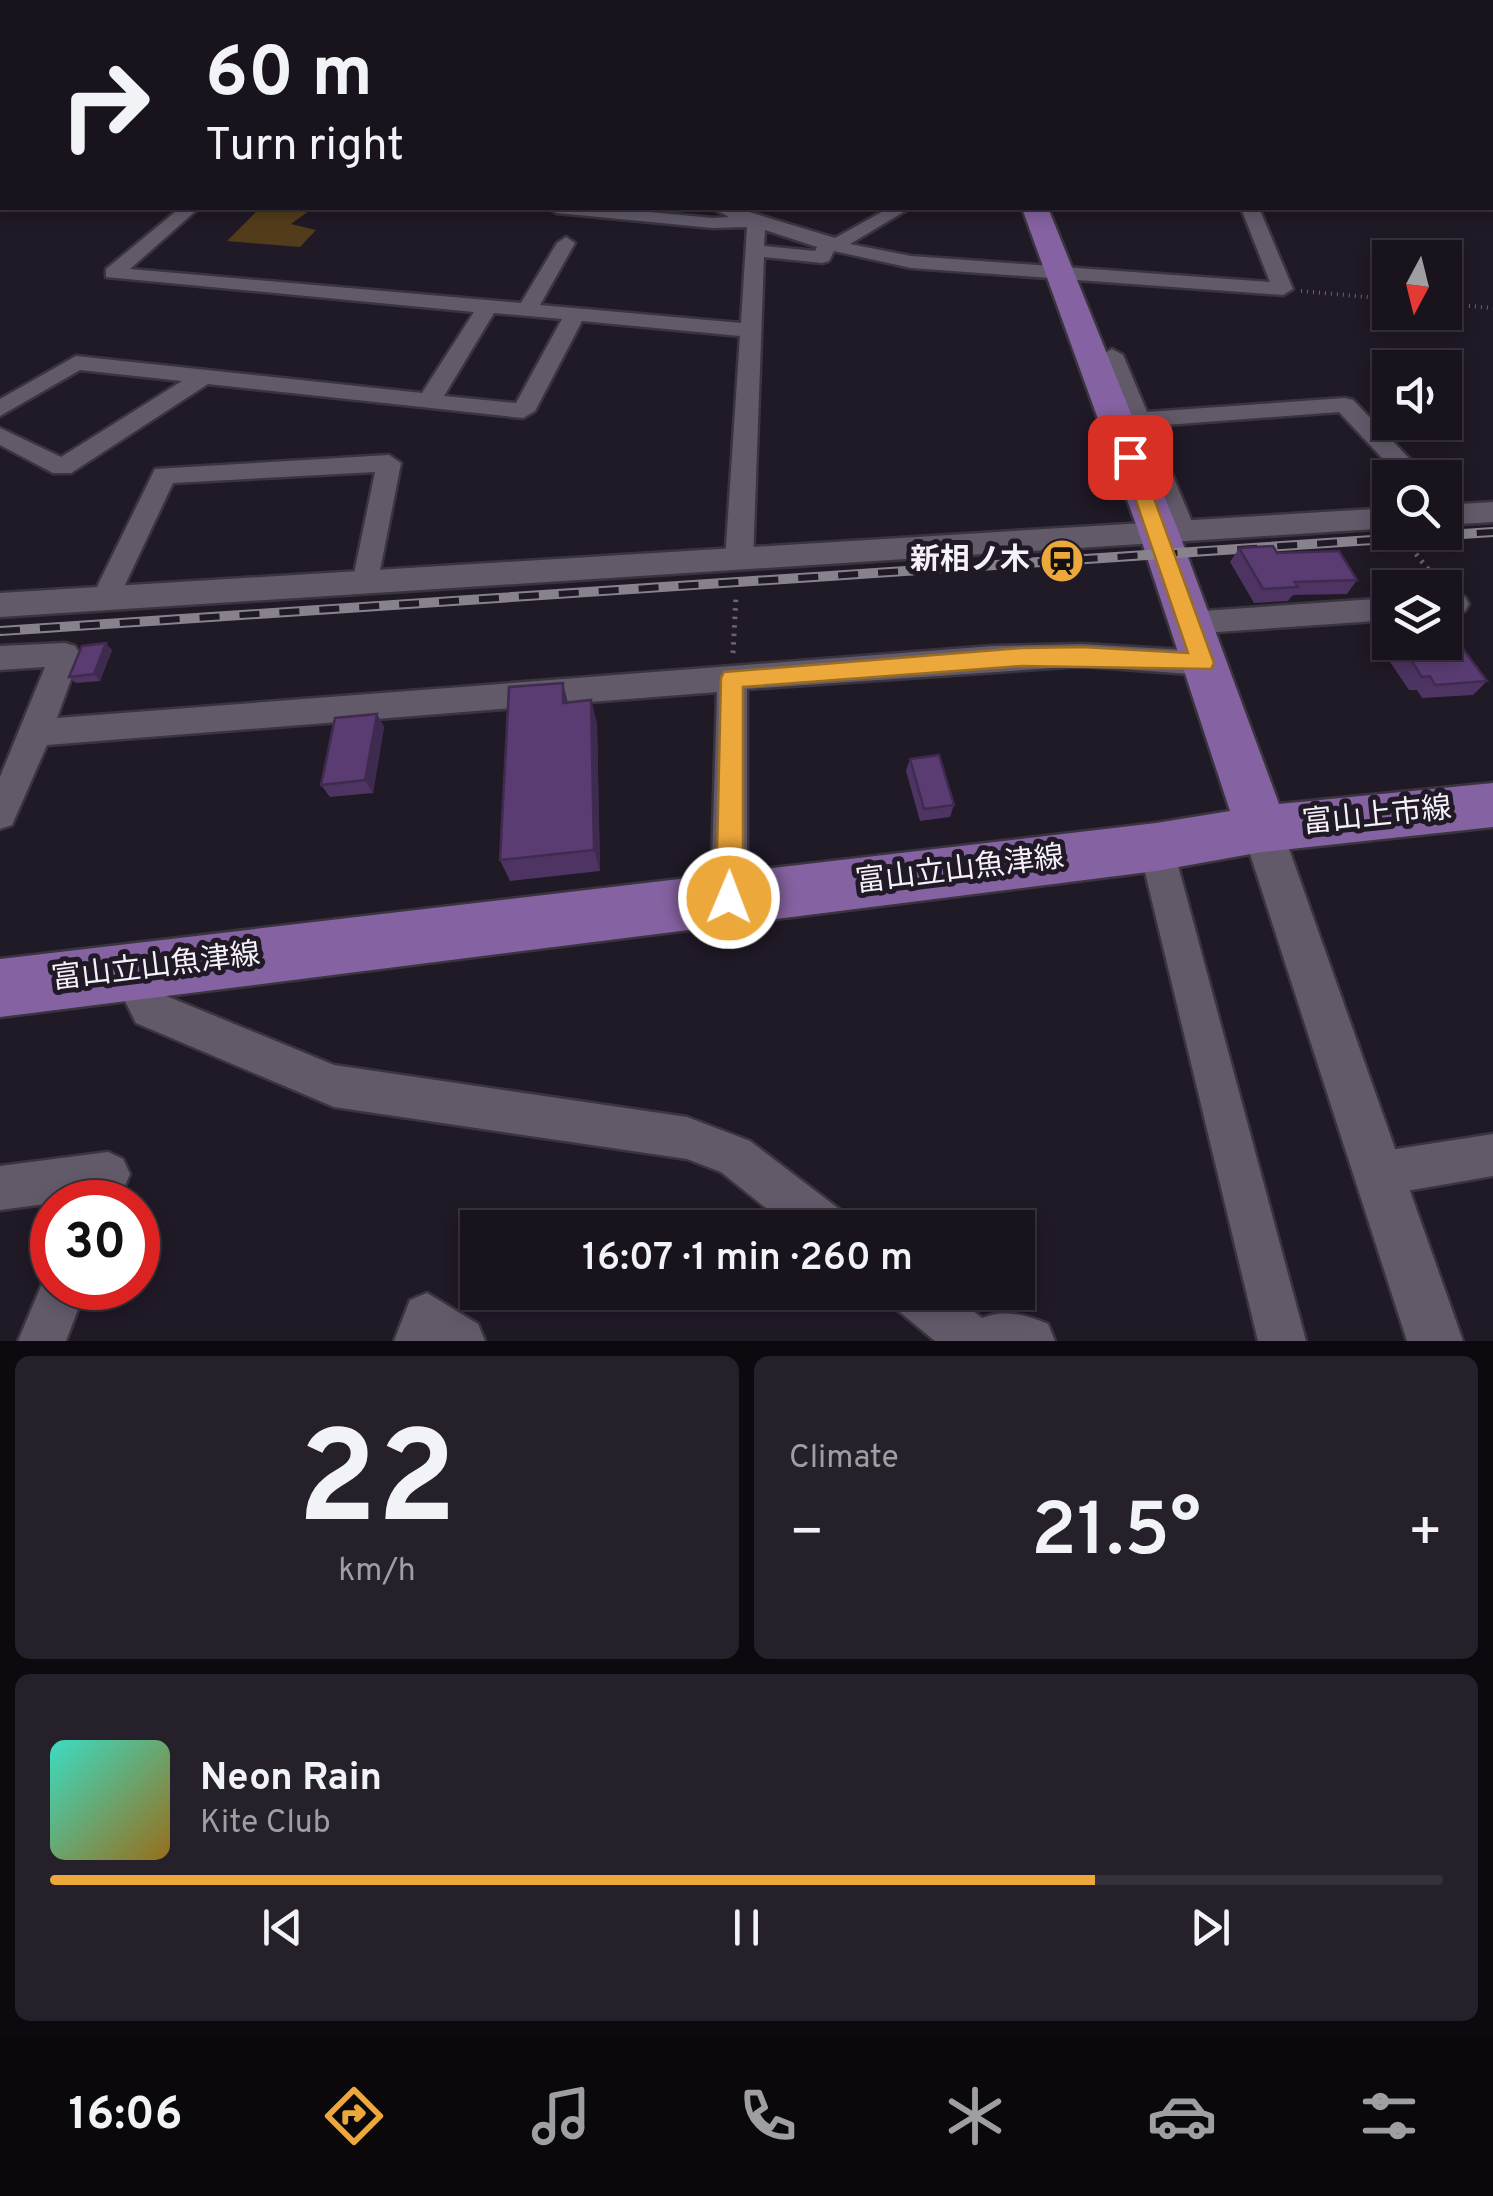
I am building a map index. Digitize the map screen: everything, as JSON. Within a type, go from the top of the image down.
[{"type":"main road","points":[[1036,210],[1170,530],[1188,624],[1262,829]]},
{"type":"main road","name":"富山上市線","points":[[1262,829],[1493,804]]},
{"type":"main road","name":"富山立山魚津線","points":[[0,988],[1156,847],[1262,829]]},
{"type":"street","points":[[188,210],[113,273],[748,330]]},
{"type":"street","points":[[578,210],[713,223],[756,222]]},
{"type":"street","points":[[726,210],[833,242],[859,255],[1284,290],[1251,210]]},
{"type":"street","points":[[755,251],[822,258],[833,242],[897,210]]},
{"type":"street","points":[[739,562],[756,222]]},
{"type":"street","points":[[526,312],[566,243]]},
{"type":"street","points":[[429,401],[486,309]]},
{"type":"street","points":[[0,409],[76,363],[523,411],[574,317]]},
{"type":"street","points":[[1112,355],[1140,420],[1170,530]]},
{"type":"street","points":[[0,435],[62,467],[204,377]]},
{"type":"street","points":[[1140,420],[1345,406],[1398,460]]},
{"type":"street","points":[[104,599],[164,475],[389,463],[366,584]]},
{"type":"street","points":[[1462,513],[1493,512]]},
{"type":"street","points":[[0,606],[1372,519]]},
{"type":"street","points":[[1188,624],[1372,610]]},
{"type":"street","points":[[0,658],[65,654],[0,814]]},
{"type":"street","points":[[36,733],[993,658],[1082,655],[1203,663]]},
{"type":"street","points":[[729,898],[732,678]]},
{"type":"street","points":[[1262,829],[1434,1341]]},
{"type":"street","points":[[1156,847],[1282,1341]]},
{"type":"street","points":[[129,971],[150,1009],[334,1086],[687,1138],[734,1156],[804,1210]]},
{"type":"street","points":[[1377,1174],[1493,1156]]},
{"type":"street","points":[[62,1180],[108,1174],[105,1180]]},
{"type":"street","points":[[0,1188],[30,1184]]},
{"type":"street","points":[[42,1341],[54,1310]]},
{"type":"street","points":[[934,1310],[973,1341]]},
{"type":"street","points":[[418,1341],[428,1318],[460,1341]]},
{"type":"street","points":[[996,1341],[996,1336],[1031,1341]]},
{"type":"path","points":[[1284,290],[1372,297]]},
{"type":"path","points":[[1462,305],[1493,308]]},
{"type":"path","points":[[1416,554],[1427,570]]},
{"type":"path","points":[[732,678],[736,596]]},
{"type":"shaded area","points":[[310,210],[291,224],[316,230],[300,247],[227,241],[257,211]]},
{"type":"building","points":[[1273,546],[1277,553],[1339,551],[1357,580],[1295,582],[1298,587],[1263,589],[1239,548]]},
{"type":"building","points":[[106,643],[94,674],[69,677],[82,646]]},
{"type":"building","points":[[1462,648],[1487,681],[1435,685],[1430,676],[1422,677],[1411,660],[1462,660]]},
{"type":"building","points":[[563,683],[563,703],[591,700],[594,850],[500,860],[509,687]]},
{"type":"building","points":[[377,714],[365,780],[321,785],[335,718]]},
{"type":"building","points":[[939,755],[954,805],[924,809],[910,759]]},
{"type":"railway","points":[[0,631],[1493,532]]},
{"type":"place","name":"新相ノ木","points":[[1062,561]]},
{"type":"route","points":[[729,898],[732,678],[1082,655],[1203,663],[1130,457]]}]
